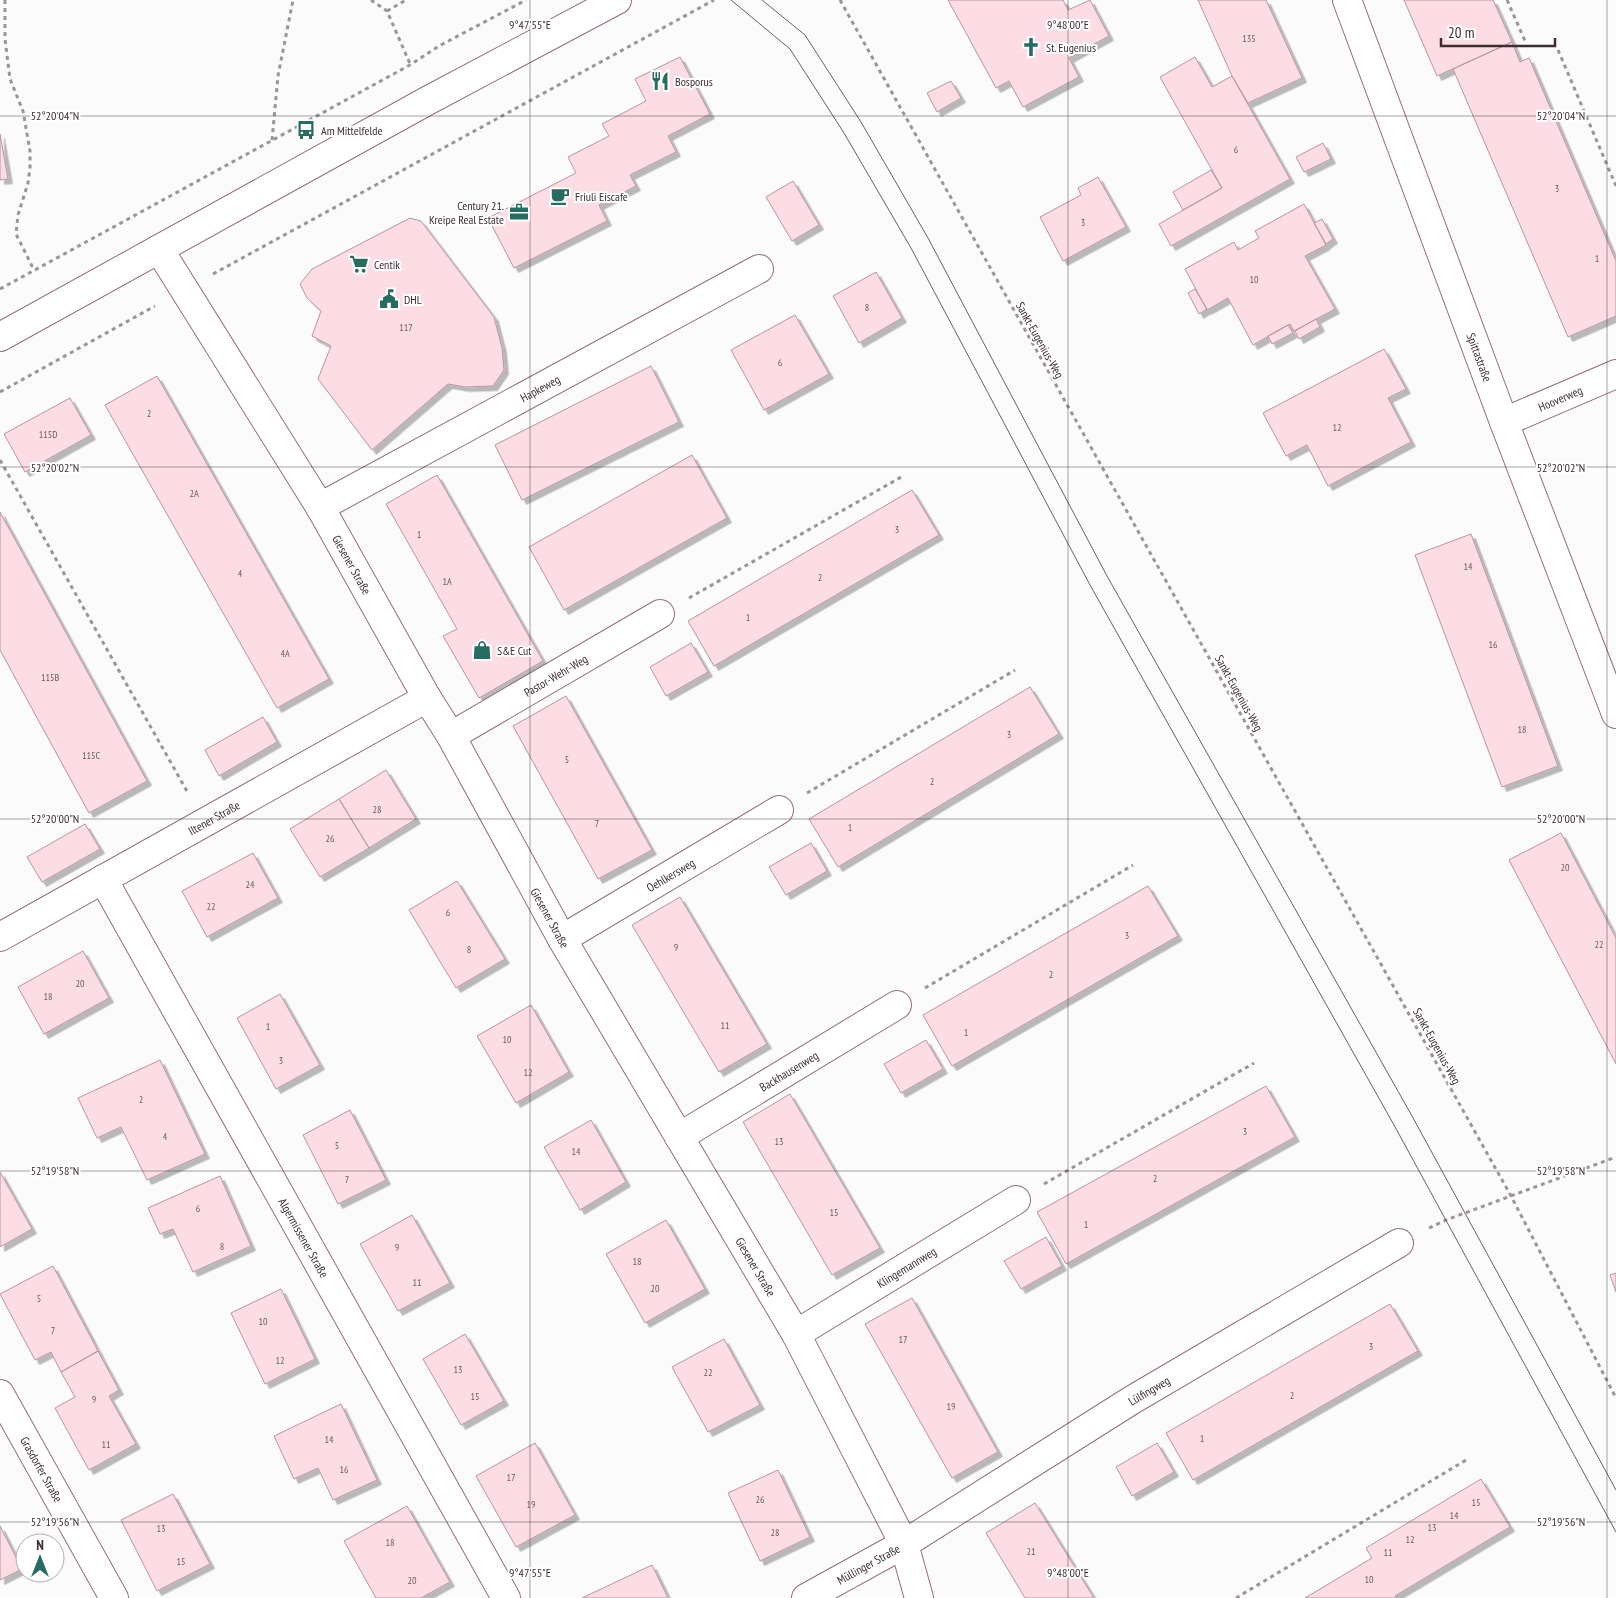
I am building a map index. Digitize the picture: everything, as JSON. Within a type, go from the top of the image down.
[{"type":"street","points":[[0,337],[427,101],[617,0]]},
{"type":"street","name":"Spittastraße","points":[[1347,0],[1504,422],[1616,714]]},
{"type":"street","name":"Giesener Straße","points":[[159,249],[320,507],[427,698],[452,736],[562,939],[796,1334],[904,1544],[919,1598]]},
{"type":"street","name":"Hapkeweg","points":[[320,507],[759,269]]},
{"type":"street","name":"Hooverweg","points":[[1504,422],[1616,374]]},
{"type":"street","name":"Pastor-Wehr-Weg","points":[[452,736],[660,614]]},
{"type":"street","name":"Iltener Straße","points":[[0,937],[427,698]]},
{"type":"street","name":"Oehlkersweg","points":[[562,939],[779,810]]},
{"type":"street","name":"Algermissener Straße","points":[[102,879],[506,1598]]},
{"type":"street","name":"Backhausenweg","points":[[679,1137],[897,1005]]},
{"type":"street","name":"Klingemannweg","points":[[796,1334],[1016,1200]]},
{"type":"street","name":"Lülfingweg","points":[[904,1544],[1132,1400],[1399,1242]]},
{"type":"street","name":"Grasdorfer Straße","points":[[0,1394],[114,1598]]},
{"type":"street","name":"Müllinger Straße","points":[[806,1598],[904,1544]]},
{"type":"path","points":[[5,0],[5,39],[10,79],[23,111],[30,151],[28,182],[18,215],[16,234],[34,270]]},
{"type":"path","points":[[272,140],[278,76],[293,0]]},
{"type":"path","points":[[371,0],[388,11],[413,72]]},
{"type":"path","points":[[388,11],[406,0]]},
{"type":"path","points":[[0,288],[526,0]]},
{"type":"path","points":[[209,277],[714,0]]},
{"type":"path","name":"Sankt-Eugenius-Weg","points":[[840,0],[1511,1196],[1616,1398]]},
{"type":"path","points":[[1507,0],[1524,41]]},
{"type":"path","points":[[1558,50],[1616,186]]},
{"type":"path","points":[[0,392],[156,306]]},
{"type":"path","points":[[0,460],[204,822]]},
{"type":"path","points":[[660,614],[904,476]]},
{"type":"path","points":[[779,810],[1015,670]]},
{"type":"path","points":[[897,1005],[1133,865]]},
{"type":"path","points":[[1016,1200],[1254,1063]]},
{"type":"path","points":[[1399,1242],[1446,1220],[1616,1157]]},
{"type":"path","points":[[1236,1598],[1466,1460]]},
{"type":"building","name":"St. Eugenius","points":[[948,0],[1063,0],[1068,10],[1090,0],[1109,36],[1069,58],[1079,77],[1023,107],[1009,81],[996,88]]},
{"type":"building","points":[[1198,0],[1266,0],[1302,78],[1248,103],[1232,76]]},
{"type":"building","points":[[1404,0],[1493,0],[1512,42],[1437,76]]},
{"type":"building","points":[[1512,42],[1520,62],[1529,58],[1616,261],[1616,316],[1568,337],[1453,69]]},
{"type":"building","points":[[680,57],[710,114],[668,136],[676,152],[630,175],[636,186],[599,205],[607,221],[514,268],[488,218],[576,173],[568,157],[609,136],[602,124],[646,101],[635,79]]},
{"type":"building","points":[[1195,57],[1212,87],[1232,76],[1290,179],[1171,246],[1159,224],[1222,188],[1160,77]]},
{"type":"building","points":[[951,81],[961,98],[937,112],[927,93]]},
{"type":"building","points":[[0,134],[8,179],[0,180]]},
{"type":"building","points":[[1323,143],[1331,159],[1304,172],[1296,157]]},
{"type":"building","points":[[1211,170],[1222,188],[1183,210],[1173,192]]},
{"type":"building","points":[[1098,177],[1126,227],[1063,261],[1040,217],[1081,195],[1078,188]]},
{"type":"building","points":[[793,181],[819,225],[792,241],[766,197]]},
{"type":"building","points":[[1304,204],[1326,245],[1305,256],[1335,309],[1294,331],[1290,324],[1253,345],[1228,298],[1207,310],[1185,269],[1234,242],[1238,250],[1259,238],[1255,231]]},
{"type":"building","points":[[410,218],[421,221],[494,317],[502,348],[504,370],[493,386],[465,387],[448,384],[372,450],[318,379],[331,346],[312,336],[321,311],[307,298],[300,284],[312,269]]},
{"type":"building","points":[[1322,219],[1333,239],[1326,244],[1314,223]]},
{"type":"building","points":[[876,272],[902,318],[859,343],[833,296]]},
{"type":"building","points":[[1195,289],[1207,309],[1199,314],[1188,293]]},
{"type":"building","points":[[795,315],[829,374],[764,410],[731,350]]},
{"type":"building","points":[[1316,319],[1320,327],[1299,339],[1295,331]]},
{"type":"building","points":[[1288,325],[1293,333],[1272,344],[1268,336]]},
{"type":"building","points":[[1384,349],[1406,389],[1388,398],[1411,442],[1328,486],[1307,445],[1286,456],[1263,413]]},
{"type":"building","points":[[651,366],[679,422],[522,500],[495,445]]},
{"type":"building","points":[[157,376],[329,679],[277,708],[105,405]]},
{"type":"building","points":[[70,398],[91,435],[25,472],[4,434]]},
{"type":"building","points":[[692,455],[727,518],[564,610],[529,547]]},
{"type":"building","points":[[437,475],[543,661],[479,698],[443,636],[457,629],[386,504]]},
{"type":"building","points":[[912,490],[939,535],[714,666],[688,621]]},
{"type":"building","points":[[0,512],[147,781],[89,813],[0,650]]},
{"type":"building","points":[[1471,534],[1558,766],[1502,787],[1415,555]]},
{"type":"building","points":[[691,643],[708,672],[666,696],[650,667]]},
{"type":"building","points":[[1030,687],[1059,734],[838,867],[809,819]]},
{"type":"building","points":[[566,696],[652,850],[598,879],[513,726]]},
{"type":"building","points":[[263,717],[277,742],[219,776],[205,750]]},
{"type":"building","points":[[386,770],[416,819],[369,848],[339,799]]},
{"type":"building","points":[[339,799],[369,848],[320,877],[290,829]]},
{"type":"building","points":[[85,824],[100,849],[42,882],[27,857]]},
{"type":"building","points":[[1561,833],[1616,938],[1616,1064],[1509,860]]},
{"type":"building","points":[[811,843],[827,871],[786,895],[769,867]]},
{"type":"building","points":[[253,853],[278,898],[207,937],[182,891]]},
{"type":"building","points":[[457,881],[505,959],[456,988],[409,910]]},
{"type":"building","points":[[1148,886],[1178,936],[952,1066],[923,1015]]},
{"type":"building","points":[[680,897],[767,1044],[719,1072],[632,925]]},
{"type":"building","points":[[83,951],[109,998],[44,1034],[18,987]]},
{"type":"building","points":[[280,994],[320,1065],[276,1089],[237,1018]]},
{"type":"building","points":[[531,1005],[569,1072],[516,1103],[477,1036]]},
{"type":"building","points":[[926,1040],[943,1069],[901,1093],[884,1064]]},
{"type":"building","points":[[160,1060],[205,1154],[147,1180],[121,1127],[97,1138],[78,1098]]},
{"type":"building","points":[[1266,1086],[1295,1137],[1066,1264],[1037,1212]]},
{"type":"building","points":[[790,1094],[880,1248],[832,1275],[743,1122]]},
{"type":"building","points":[[350,1110],[386,1180],[338,1204],[303,1135]]},
{"type":"building","points":[[591,1120],[626,1182],[580,1210],[544,1147]]},
{"type":"building","points":[[0,1172],[32,1229],[0,1247]]},
{"type":"building","points":[[220,1176],[251,1246],[193,1272],[173,1229],[160,1234],[148,1208]]},
{"type":"building","points":[[412,1215],[450,1283],[398,1311],[360,1244]]},
{"type":"building","points":[[666,1220],[705,1289],[645,1323],[606,1254]]},
{"type":"building","points":[[1046,1237],[1062,1266],[1021,1289],[1004,1261]]},
{"type":"building","points":[[53,1266],[98,1351],[61,1372],[51,1352],[35,1360],[0,1294]]},
{"type":"building","points":[[1616,1273],[1616,1292],[1610,1275]]},
{"type":"building","points":[[281,1289],[315,1359],[265,1384],[231,1313]]},
{"type":"building","points":[[912,1298],[998,1452],[952,1478],[865,1324]]},
{"type":"building","points":[[1390,1304],[1418,1351],[1193,1480],[1166,1433]]},
{"type":"building","points":[[465,1334],[504,1401],[461,1425],[423,1359]]},
{"type":"building","points":[[724,1339],[760,1405],[708,1432],[672,1367]]},
{"type":"building","points":[[98,1351],[119,1390],[109,1396],[136,1444],[89,1470],[55,1408],[75,1397],[61,1372]]},
{"type":"building","points":[[341,1404],[377,1480],[333,1500],[318,1468],[294,1479],[274,1436]]},
{"type":"building","points":[[535,1443],[575,1515],[516,1547],[476,1476]]},
{"type":"building","points":[[1157,1443],[1174,1472],[1132,1496],[1116,1467]]},
{"type":"building","points":[[778,1470],[810,1537],[760,1561],[728,1493]]},
{"type":"building","points":[[1481,1479],[1510,1527],[1395,1596],[1397,1598],[1305,1598],[1372,1558],[1366,1548]]},
{"type":"building","points":[[173,1494],[210,1564],[157,1591],[121,1520]]},
{"type":"building","points":[[1035,1503],[1094,1598],[1025,1598],[986,1533]]},
{"type":"building","points":[[407,1506],[450,1582],[421,1598],[376,1598],[344,1541]]},
{"type":"building","points":[[0,1526],[15,1555],[15,1572],[0,1580]]},
{"type":"building","points":[[652,1565],[668,1598],[582,1598]]},
{"type":"tram line","points":[[731,0],[790,49],[844,133],[911,248],[1090,585],[1394,1125],[1616,1532]]},
{"type":"tram line","points":[[762,0],[805,35],[861,122],[928,238],[1107,576],[1412,1116],[1616,1490]]},
{"type":"place","name":"St. Eugenius","points":[[1031,47]]},
{"type":"place","name":"Bosporus","points":[[660,81]]},
{"type":"place","name":"Am Mittelfelde","points":[[306,130]]},
{"type":"place","name":"Friuli Eiscafe","points":[[560,196]]},
{"type":"place","name":"Century 21. Kreipe Real Estate","points":[[519,212]]},
{"type":"place","name":"Centik","points":[[359,264]]},
{"type":"place","name":"DHL","points":[[389,299]]},
{"type":"place","name":"S&E Cut","points":[[482,650]]}]
